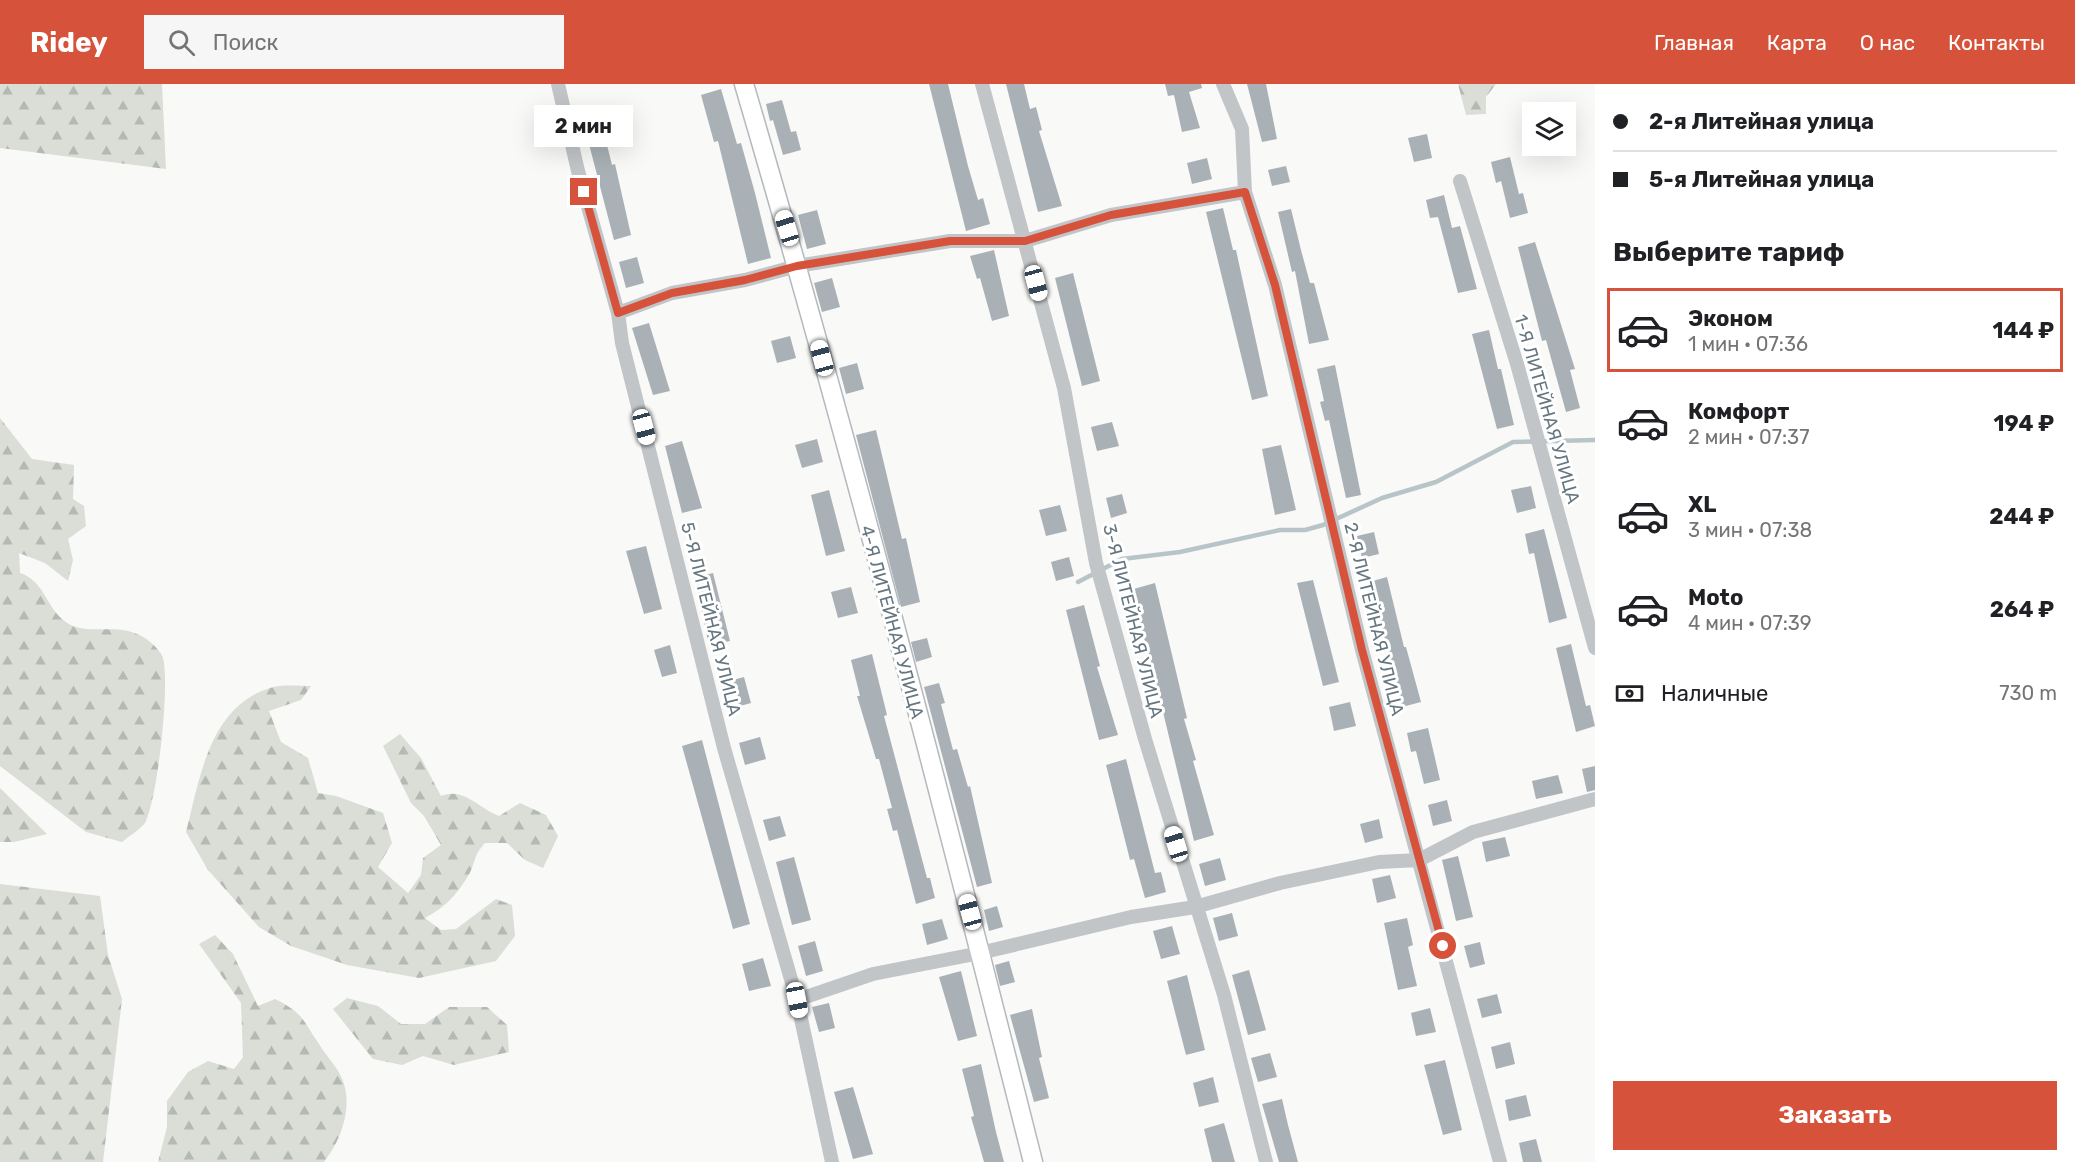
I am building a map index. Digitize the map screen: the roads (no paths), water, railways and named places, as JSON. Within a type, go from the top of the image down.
[{"type":"street","name":"5-Я ЛИТЕЙНАЯ УЛИЦА","points":[[558,84],[578,171],[618,313],[622,343],[724,748],[797,1000],[832,1162]]},
{"type":"street","name":"4-Я ЛИТЕЙНАЯ УЛИЦА","points":[[744,84],[797,266],[980,953],[1033,1162]]},
{"type":"street","name":"3-Я ЛИТЕЙНАЯ УЛИЦА","points":[[982,84],[1064,388],[1096,564],[1195,907],[1224,994],[1266,1162]]},
{"type":"street","name":"2-Я ЛИТЕЙНАЯ УЛИЦА","points":[[1223,84],[1242,129],[1245,192],[1275,285],[1362,650],[1500,1162]]},
{"type":"street","name":"1-Я ЛИТЕЙНАЯ УЛИЦА","points":[[1460,181],[1517,364],[1595,648]]},
{"type":"street","points":[[618,313],[672,293],[745,280],[797,266],[950,241],[1025,241],[1111,215],[1245,192]]},
{"type":"street","points":[[797,1000],[873,974],[980,953],[1131,917],[1195,907],[1280,883],[1379,862],[1419,860],[1473,832],[1595,799]]},
{"type":"waterway","points":[[1078,582],[1122,559],[1180,552],[1280,530],[1305,530],[1323,525],[1382,498],[1436,482],[1513,442],[1595,440]]}]
